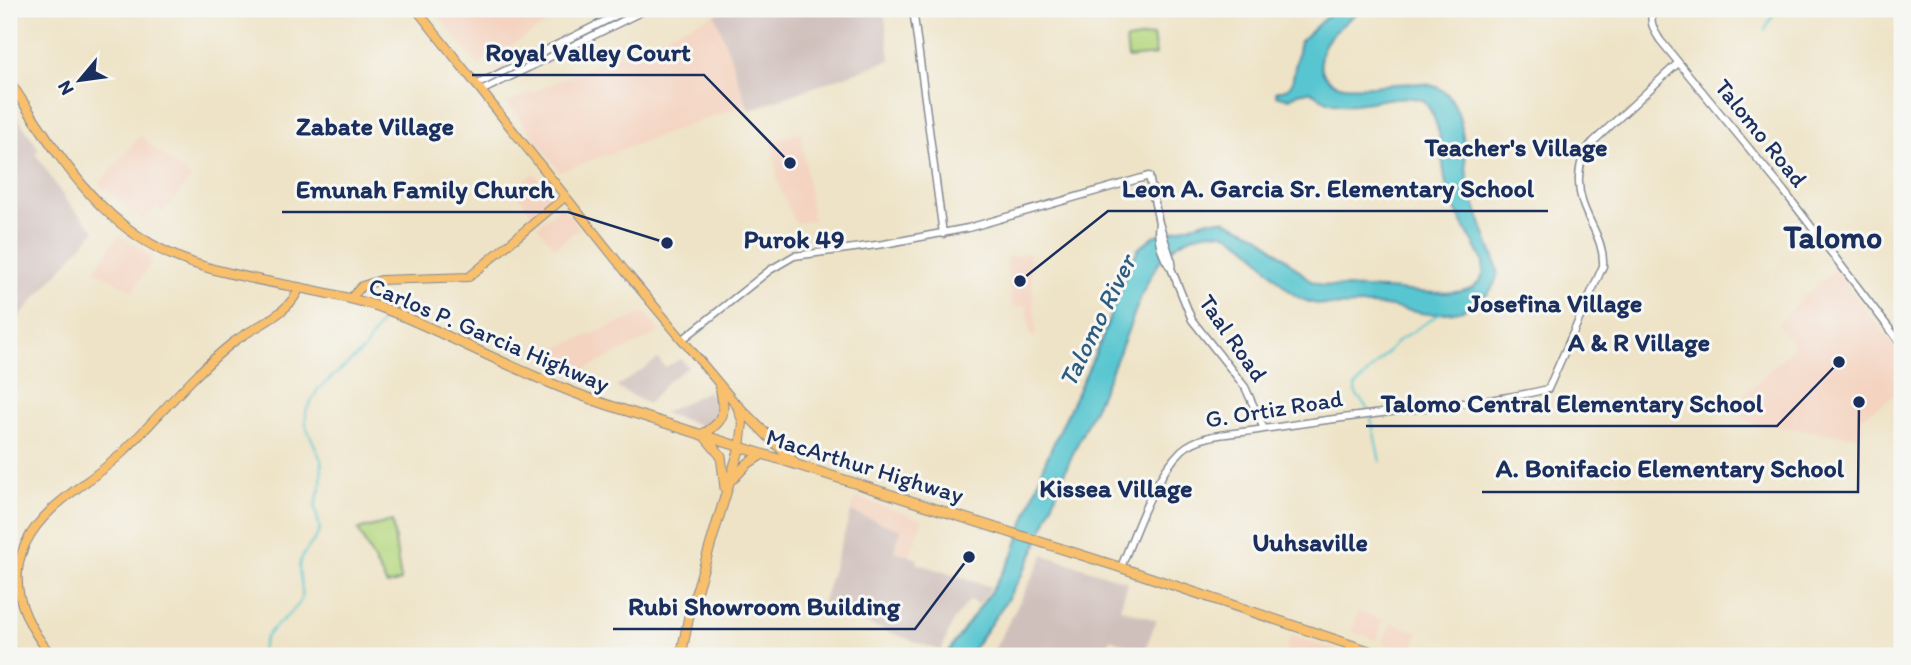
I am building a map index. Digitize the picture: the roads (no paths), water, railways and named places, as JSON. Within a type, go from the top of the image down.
[{"type":"highway","name":"Carlos P. Garcia Highway","points":[[9,81],[80,185],[105,212],[133,235],[164,253],[194,264],[351,298],[402,316],[584,397],[740,447]]},
{"type":"highway","points":[[720,386],[722,417],[715,426],[701,435],[721,456],[725,497]]},
{"type":"highway","points":[[736,404],[798,465]]},
{"type":"highway","points":[[681,656],[689,616],[740,447]]},
{"type":"highway","name":"MacArthur Highway","points":[[740,447],[1121,568],[1384,656]]},
{"type":"highway","points":[[729,485],[744,466],[763,454]]},
{"type":"main road","points":[[416,9],[565,197],[736,404]]},
{"type":"main road","points":[[351,298],[362,286],[381,280],[469,277],[565,197]]},
{"type":"main road","points":[[52,656],[29,626],[19,595],[21,558],[36,528],[53,509],[122,452],[217,356],[288,306],[300,287]]},
{"type":"main road","name":"MacArthur Highway","points":[[736,404],[743,423],[740,447]]},
{"type":"street","points":[[479,88],[541,62],[614,21],[629,9]]},
{"type":"street","points":[[479,88],[537,54],[647,9]]},
{"type":"street","points":[[682,340],[788,258],[943,234],[914,9]]},
{"type":"street","name":"Talomo Road","points":[[1653,9],[1651,18],[1655,33],[1784,191],[1902,345]]},
{"type":"street","points":[[537,54],[541,62]]},
{"type":"street","name":"G. Ortiz Road","points":[[1121,568],[1144,511],[1168,468],[1182,450],[1204,438],[1498,399],[1548,389],[1604,266],[1603,250],[1580,198],[1580,169],[1584,153],[1592,142],[1678,63]]},
{"type":"street","name":"Taal Road","points":[[943,234],[1149,176],[1159,228],[1192,320],[1245,387],[1264,429]]},
{"type":"water","points":[[1335,9],[1362,9],[1333,33],[1323,49],[1321,66],[1328,79],[1341,85],[1357,87],[1417,83],[1434,86],[1447,94],[1454,103],[1461,126],[1469,186],[1497,267],[1494,284],[1478,302],[1464,310],[1448,313],[1426,314],[1374,305],[1317,304],[1296,296],[1240,241],[1226,234],[1211,232],[1194,236],[1175,246],[1163,257],[1148,282],[1113,368],[1066,469],[1038,543],[1019,580],[968,656],[945,656],[992,590],[1013,555],[1045,462],[1101,341],[1128,267],[1139,248],[1154,236],[1209,220],[1224,220],[1258,235],[1311,281],[1329,286],[1449,293],[1476,284],[1483,274],[1482,259],[1449,193],[1438,129],[1423,100],[1401,98],[1345,104],[1330,102],[1309,91],[1298,93],[1290,99],[1276,95],[1276,92],[1288,88],[1292,83],[1300,41]]},
{"type":"waterway","points":[[1765,30],[1776,9]]},
{"type":"waterway","points":[[1369,410],[1356,394],[1355,387],[1398,341],[1441,313]]},
{"type":"waterway","points":[[263,656],[268,634],[301,600],[300,562],[320,530],[315,506],[321,484],[322,462],[306,426],[306,411],[318,389],[364,350],[382,320]]},
{"type":"waterway","points":[[1371,418],[1380,462]]},
{"type":"place","name":"Royal Valley Court","points":[[790,163]]},
{"type":"place","name":"Emunah Family Church","points":[[667,243]]},
{"type":"place","name":"Leon A. Garcia Sr. Elementary School","points":[[1020,281]]},
{"type":"place","name":"Talomo Central Elementary School","points":[[1839,362]]},
{"type":"place","name":"A. Bonifacio Elementary School","points":[[1859,402]]},
{"type":"place","name":"Rubi Showroom Building","points":[[969,557]]},
{"type":"district","name":"Zabate Village","points":[[375,126]]},
{"type":"district","name":"Teacher's Village","points":[[1516,147]]},
{"type":"district","name":"Talomo","points":[[1833,237]]},
{"type":"district","name":"Purok 49","points":[[794,239]]},
{"type":"district","name":"Josefina Village","points":[[1555,303]]},
{"type":"district","name":"A & R Village","points":[[1639,342]]},
{"type":"district","name":"Kissea Village","points":[[1116,488]]},
{"type":"district","name":"Uuhsaville","points":[[1310,542]]},
{"type":"water label","name":"Talomo River","points":[[1097,321]]}]
